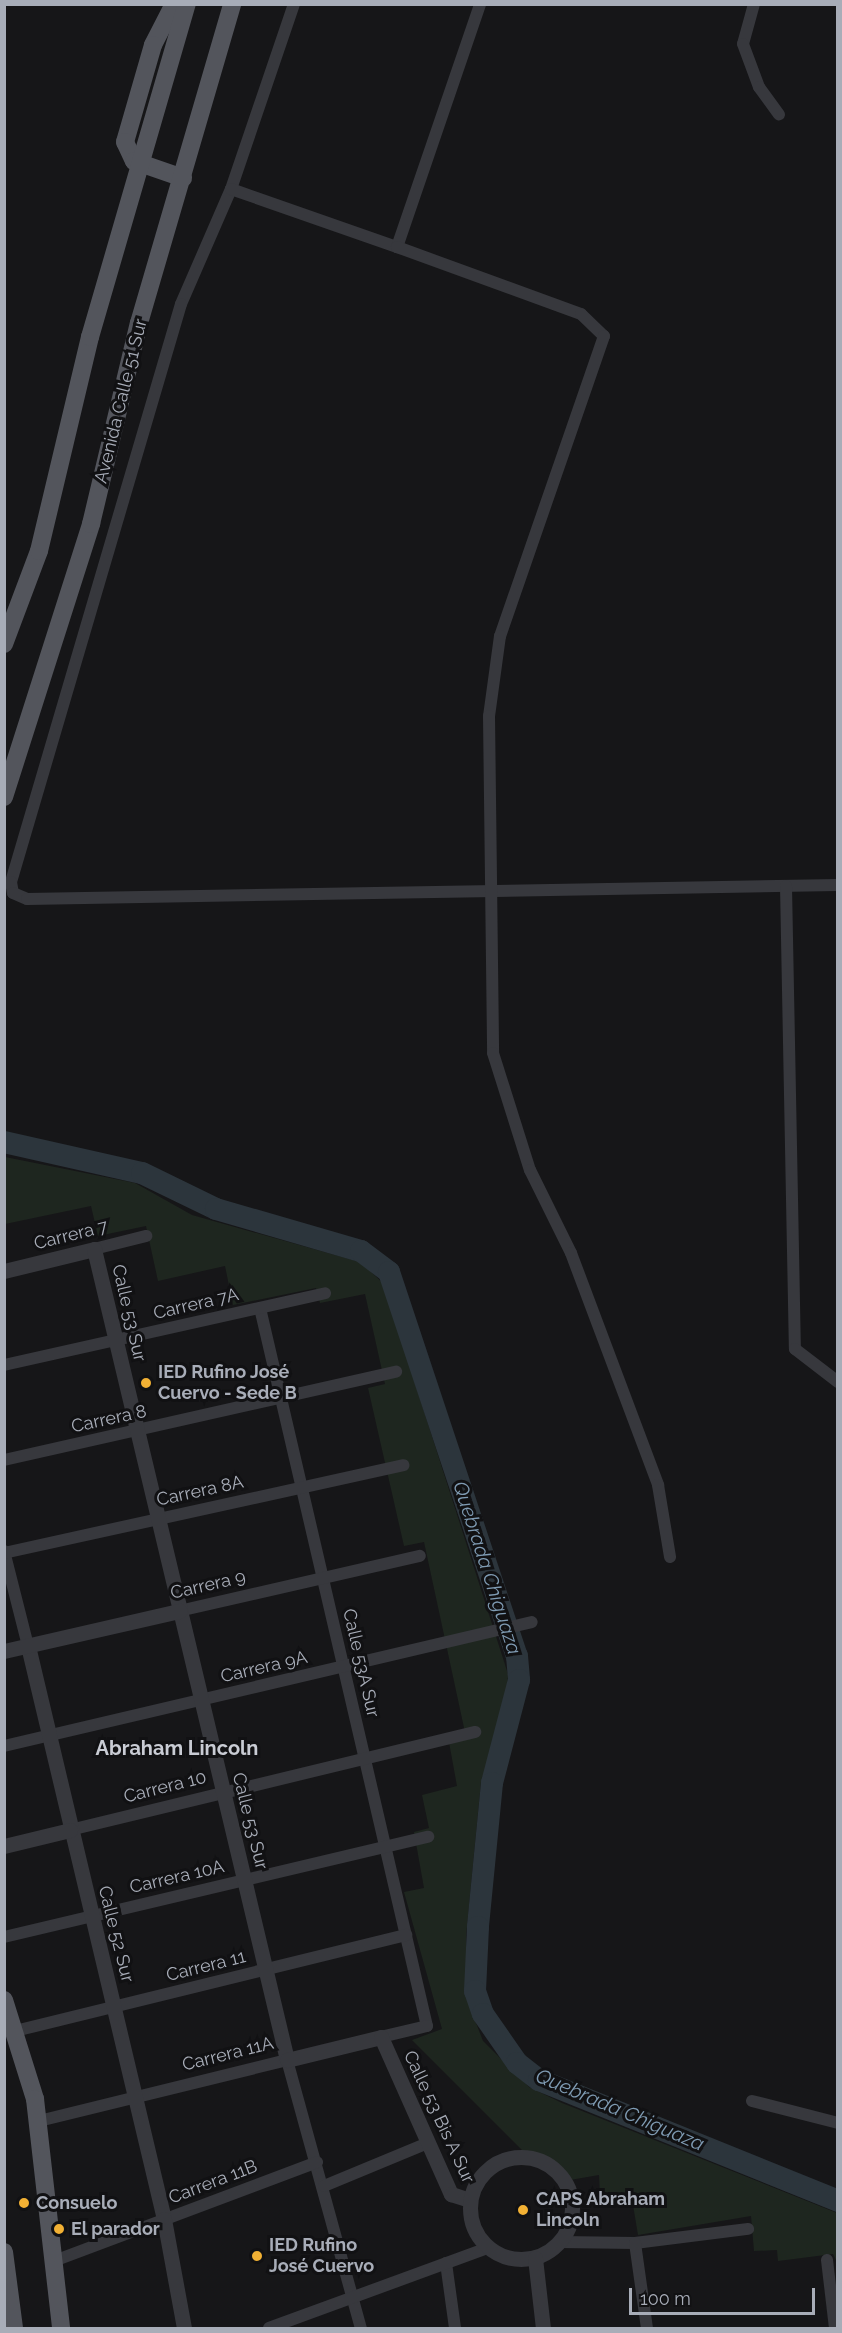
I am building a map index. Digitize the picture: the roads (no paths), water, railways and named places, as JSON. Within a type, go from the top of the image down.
[{"type":"main road","points":[[174,4],[153,45],[125,142],[129,157],[141,164],[183,178]]},
{"type":"main road","points":[[4,644],[39,551],[90,337],[186,4]]},
{"type":"main road","name":"Avenida Calle 51 Sur","points":[[4,796],[91,524],[140,323],[232,4]]},
{"type":"main road","points":[[4,2000],[15,2031],[39,2121],[61,2328]]},
{"type":"main road","points":[[4,2252],[14,2328]]},
{"type":"street","points":[[294,4],[231,189],[181,304],[11,888],[27,899],[837,885]]},
{"type":"street","points":[[397,247],[480,4]]},
{"type":"street","points":[[754,4],[743,44],[759,87],[779,115]]},
{"type":"street","points":[[231,189],[581,314],[604,336],[500,636],[489,716],[493,1053],[530,1170],[571,1253],[658,1485],[670,1557]]},
{"type":"street","points":[[786,886],[795,1349],[837,1382]]},
{"type":"street","name":"Carrera 7","points":[[4,1271],[146,1236]]},
{"type":"street","name":"Calle 53 Sur","points":[[94,1249],[287,2060],[356,2296],[361,2328]]},
{"type":"street","name":"Carrera 7A","points":[[4,1365],[325,1293]]},
{"type":"street","name":"Calle 53A Sur","points":[[260,1308],[427,2026]]},
{"type":"street","name":"Carrera 8","points":[[4,1460],[396,1372]]},
{"type":"street","name":"Carrera 8A","points":[[5,1552],[403,1465]]},
{"type":"street","name":"Calle 52 Sur","points":[[5,1552],[164,2219],[184,2328]]},
{"type":"street","name":"Carrera 9","points":[[4,1652],[420,1556]]},
{"type":"street","name":"Carrera 9A","points":[[4,1746],[530,1623]]},
{"type":"street","name":"Carrera 10","points":[[4,1845],[475,1732]]},
{"type":"street","name":"Carrera 10A","points":[[4,1937],[428,1837]]},
{"type":"street","name":"Carrera 11","points":[[15,2031],[406,1935]]},
{"type":"street","name":"Carrera 11A","points":[[39,2121],[427,2026]]},
{"type":"street","name":"Calle 53 Bis A Sur","points":[[381,2037],[452,2196],[470,2200]]},
{"type":"street","points":[[752,2101],[837,2123]]},
{"type":"street","points":[[324,2186],[428,2143]]},
{"type":"street","points":[[521,2157],[543,2162],[561,2175],[573,2201],[571,2223],[561,2242],[535,2258],[515,2259],[488,2248],[471,2221],[470,2200],[474,2186],[494,2165],[521,2157]]},
{"type":"street","name":"Carrera 11B","points":[[54,2261],[317,2162]]},
{"type":"street","points":[[561,2242],[635,2243],[748,2229]]},
{"type":"street","points":[[635,2243],[647,2328]]},
{"type":"street","points":[[269,2328],[488,2248]]},
{"type":"street","points":[[535,2258],[543,2328]]},
{"type":"street","points":[[827,2260],[835,2328]]},
{"type":"street","points":[[446,2263],[454,2328]]},
{"type":"waterway","name":"Quebrada Chiguaza","points":[[4,1142],[142,1173],[216,1209],[361,1251],[389,1272],[517,1656],[519,1680],[492,1783],[478,1927],[475,1991],[483,2014],[517,2063],[539,2080],[838,2201]]},
{"type":"place","name":"IED Rufino José Cuervo - Sede B","points":[[146,1383]]},
{"type":"place","name":"Consuelo","points":[[24,2203]]},
{"type":"place","name":"CAPS Abraham Lincoln","points":[[523,2210]]},
{"type":"place","name":"El parador","points":[[59,2229]]},
{"type":"place","name":"IED Rufino José Cuervo","points":[[257,2256]]},
{"type":"district","name":"Abraham Lincoln","points":[[177,1748]]}]
